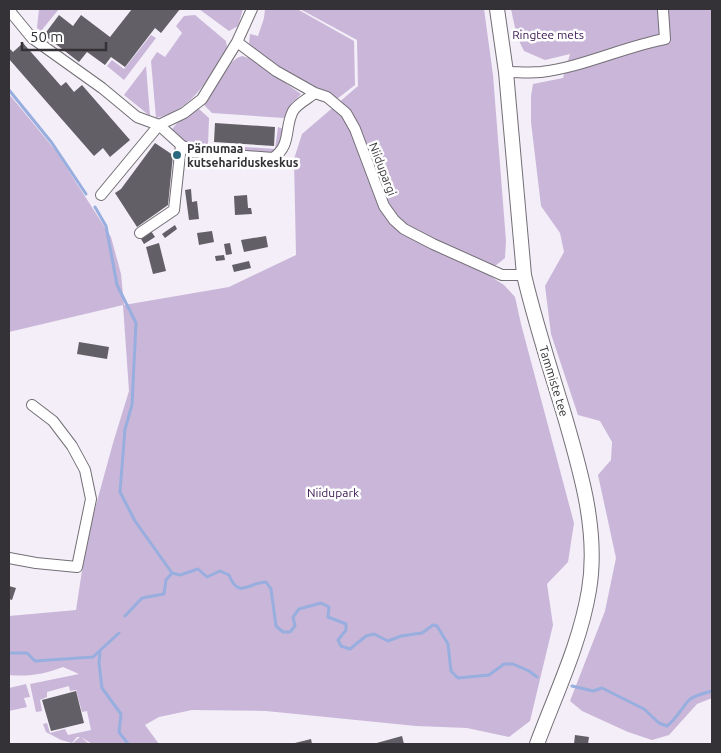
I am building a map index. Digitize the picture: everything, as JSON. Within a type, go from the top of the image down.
[{"type":"main road","name":"Tammiste tee","points":[[497,9],[506,72],[524,275],[530,302],[574,450],[590,515],[591,570],[582,620],[573,653],[537,744]]},
{"type":"street","points":[[102,195],[159,125],[184,113],[202,99],[237,42],[252,9]]},
{"type":"street","points":[[9,10],[32,38],[102,88],[137,117],[159,125],[181,145],[194,152],[272,158],[280,152],[285,144],[293,110],[315,93]]},
{"type":"street","points":[[506,72],[541,72],[665,40],[663,10]]},
{"type":"street","name":"Niidupargi","points":[[237,42],[276,71],[315,93],[327,97],[346,113],[355,129],[384,206],[399,224],[417,237],[502,275],[524,275]]},
{"type":"street","points":[[140,234],[174,210],[181,145]]},
{"type":"street","points":[[9,558],[77,567],[91,498],[85,470],[72,446],[53,421],[32,405]]},
{"type":"green space","points":[[39,9],[59,9],[41,31],[37,28]]},
{"type":"green space","points":[[199,9],[243,9],[238,26],[229,31]]},
{"type":"green space","points":[[265,9],[297,9],[354,41],[355,85],[337,99],[282,69],[256,51],[249,43],[250,34],[258,36]]},
{"type":"green space","name":"Niidupark","points":[[300,9],[484,9],[493,75],[506,241],[505,258],[495,266],[490,276],[504,285],[515,297],[574,523],[568,562],[547,584],[553,625],[530,721],[509,737],[467,728],[416,726],[266,711],[192,710],[159,717],[145,725],[159,744],[92,744],[81,737],[89,744],[73,743],[80,737],[77,737],[72,743],[61,740],[46,732],[43,724],[47,723],[50,733],[65,729],[68,735],[91,730],[87,711],[82,712],[76,690],[70,691],[69,686],[47,692],[47,697],[40,700],[42,711],[36,712],[30,684],[79,674],[63,667],[23,676],[9,675],[9,616],[76,610],[87,538],[129,391],[123,305],[9,332],[9,94],[56,151],[111,237],[121,274],[124,305],[229,287],[296,255],[294,159],[302,134],[358,86],[357,40]]},
{"type":"green space","name":"Ringtee mets","points":[[511,9],[712,9],[712,698],[697,704],[669,735],[652,740],[628,732],[582,711],[570,701],[605,611],[616,558],[598,475],[611,460],[612,442],[600,421],[578,415],[551,334],[545,286],[564,252],[560,233],[541,206],[531,122],[531,96],[533,84],[563,78],[570,54],[545,60],[524,51],[517,37]]},
{"type":"green space","points":[[195,15],[226,41],[227,47],[206,81],[191,100],[170,113],[156,118],[151,61],[157,52],[165,57],[182,33],[176,26],[184,16]]},
{"type":"green space","points":[[151,35],[156,38],[124,80],[107,66],[112,60],[124,69]]},
{"type":"green space","points":[[242,56],[249,58],[301,94],[292,103],[284,118],[212,113],[204,105],[232,62]]},
{"type":"green space","points":[[146,66],[150,116],[124,95]]},
{"type":"green space","points":[[199,109],[209,118],[208,145],[206,150],[181,141],[172,129],[179,121]]},
{"type":"green space","points":[[278,127],[283,129],[278,149],[271,155],[213,150],[214,145],[275,149]]},
{"type":"green space","points":[[26,684],[30,697],[24,698],[27,707],[9,711],[9,688]]},
{"type":"building","points":[[132,9],[180,9],[161,33],[155,28],[125,67],[111,57],[105,65],[87,52],[79,62],[44,35],[59,15],[73,26],[81,15],[110,37]]},
{"type":"building","points":[[23,43],[61,86],[66,82],[74,92],[82,85],[130,140],[110,157],[103,148],[94,156],[9,59],[9,48],[13,52]]},
{"type":"building","points":[[215,123],[275,127],[274,146],[214,142]]},
{"type":"building","points":[[155,143],[173,155],[168,205],[137,227],[115,193],[121,189]]},
{"type":"building","points":[[191,189],[192,202],[197,201],[199,219],[189,220],[185,190]]},
{"type":"building","points":[[247,195],[248,208],[251,208],[252,214],[235,215],[234,196]]},
{"type":"building","points":[[175,225],[177,229],[165,238],[162,234]]},
{"type":"building","points":[[151,231],[155,237],[144,244],[141,239]]},
{"type":"building","points":[[212,231],[214,242],[199,245],[197,233]]},
{"type":"building","points":[[266,236],[268,247],[244,252],[241,240]]},
{"type":"building","points":[[159,243],[166,271],[153,274],[146,247]]},
{"type":"building","points":[[230,243],[232,254],[226,255],[224,244]]},
{"type":"building","points":[[224,255],[225,260],[216,261],[215,256]]},
{"type":"building","points":[[249,261],[251,268],[234,272],[232,265]]},
{"type":"building","points":[[79,342],[109,347],[107,359],[77,354]]},
{"type":"building","points":[[9,586],[16,588],[12,600],[9,599]]},
{"type":"building","points":[[76,691],[84,723],[51,731],[42,700]]},
{"type":"building","points":[[575,735],[589,737],[588,744],[574,744]]},
{"type":"building","points":[[402,736],[404,744],[373,744]]},
{"type":"building","points":[[311,739],[312,744],[291,744]]},
{"type":"waterway","points":[[9,90],[52,143],[86,194]]},
{"type":"waterway","points":[[95,207],[106,226],[117,285],[136,323],[132,405],[125,429],[120,492],[135,521],[172,573]]},
{"type":"waterway","points":[[125,616],[142,598],[164,594],[166,580],[172,573],[180,575],[198,569],[207,577],[220,571],[229,575],[237,587],[241,588],[266,582],[271,589],[276,626],[283,632],[290,632],[295,626],[293,617],[299,609],[321,603],[329,607],[328,617],[346,624],[346,630],[338,640],[341,646],[350,649],[366,636],[374,634],[388,641],[401,636],[422,633],[433,625],[437,626],[448,644],[451,671],[458,678],[489,675],[504,664],[513,664],[537,677]]},
{"type":"waterway","points":[[9,653],[27,653],[35,661],[93,657],[119,633]]},
{"type":"waterway","points":[[100,652],[99,663],[102,688],[121,714],[119,732],[128,744]]},
{"type":"waterway","points":[[572,686],[593,691],[602,688],[644,709],[659,723],[667,726],[689,700],[697,695],[712,691]]},
{"type":"place","name":"Pärnumaa kutsehariduskeskus","points":[[177,155]]}]
